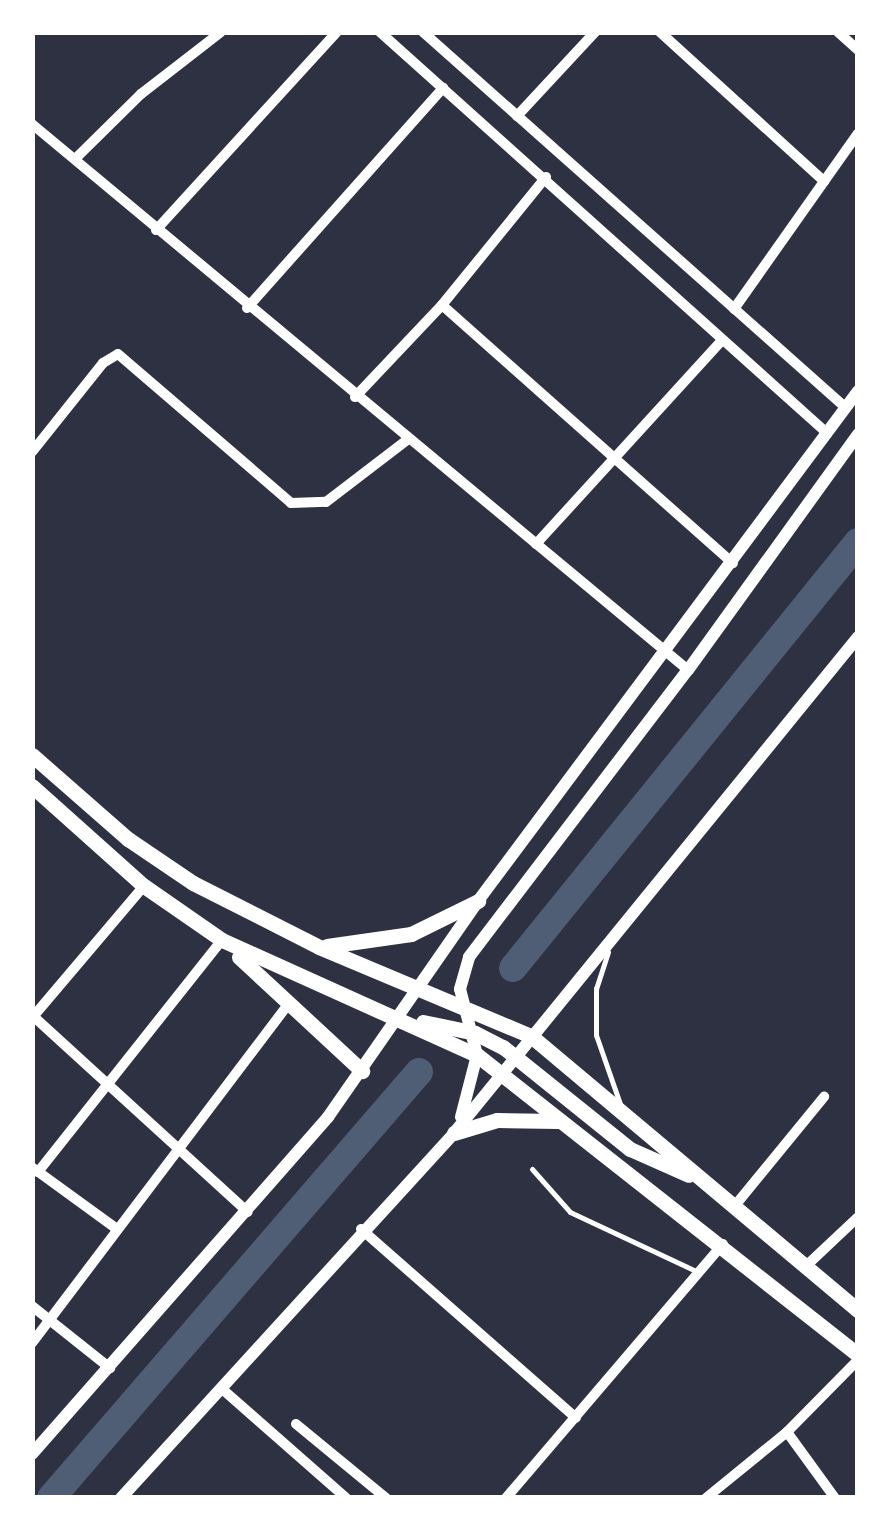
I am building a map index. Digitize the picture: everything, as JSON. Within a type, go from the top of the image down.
[{"type":"main road","points":[[32,755],[128,838],[193,883],[319,947],[423,986],[531,1036],[693,1176],[857,1309]]},
{"type":"main road","points":[[33,789],[144,886],[222,940],[300,981],[402,1018],[477,1055],[722,1244],[858,1358]]},
{"type":"main road","points":[[319,947],[374,944],[411,934],[478,900]]},
{"type":"main road","points":[[222,940],[362,1071]]},
{"type":"main road","points":[[402,1018],[474,1032],[516,1055],[630,1149],[693,1176]]},
{"type":"main road","points":[[454,1132],[497,1120],[560,1121]]},
{"type":"street","points":[[75,159],[141,94],[221,32]]},
{"type":"street","points":[[156,230],[337,32]]},
{"type":"street","points":[[380,32],[828,433]]},
{"type":"street","points":[[423,32],[846,408]]},
{"type":"street","points":[[660,32],[824,181]]},
{"type":"street","points":[[838,32],[858,50]]},
{"type":"street","points":[[517,116],[591,34]]},
{"type":"street","points":[[247,308],[442,88]]},
{"type":"street","points":[[32,124],[247,308],[688,670]]},
{"type":"street","points":[[734,309],[858,132]]},
{"type":"street","points":[[355,397],[442,305],[546,177]]},
{"type":"street","points":[[442,305],[733,562]]},
{"type":"street","points":[[536,544],[722,340]]},
{"type":"street","points":[[32,452],[118,354],[292,503],[326,502],[407,440]]},
{"type":"street","points":[[35,1447],[249,1213],[362,1071],[402,1018],[478,900],[668,653],[858,391]]},
{"type":"street","points":[[32,428],[44,438]]},
{"type":"street","points":[[454,1132],[477,1055],[461,975],[476,946],[688,670],[858,434]]},
{"type":"street","points":[[121,1498],[360,1229],[454,1132],[858,637]]},
{"type":"street","points":[[144,886],[33,1016],[249,1213]]},
{"type":"street","points":[[117,1230],[35,1170],[222,940]]},
{"type":"street","points":[[32,1343],[289,1003]]},
{"type":"street","points":[[733,1208],[824,1097]]},
{"type":"street","points":[[806,1266],[858,1217]]},
{"type":"street","points":[[360,1229],[576,1418]]},
{"type":"street","points":[[506,1498],[722,1244]]},
{"type":"street","points":[[32,1306],[110,1368]]},
{"type":"street","points":[[706,1498],[787,1432],[858,1358]]},
{"type":"street","points":[[221,1388],[346,1498]]},
{"type":"street","points":[[296,1424],[386,1498]]},
{"type":"street","points":[[787,1432],[836,1498]]},
{"type":"lane","points":[[618,932],[596,988],[596,1035],[630,1120]]},
{"type":"lane","points":[[532,1169],[570,1212],[699,1272]]},
{"type":"waterway","points":[[513,968],[858,542]]},
{"type":"waterway","points":[[51,1498],[419,1072]]}]
